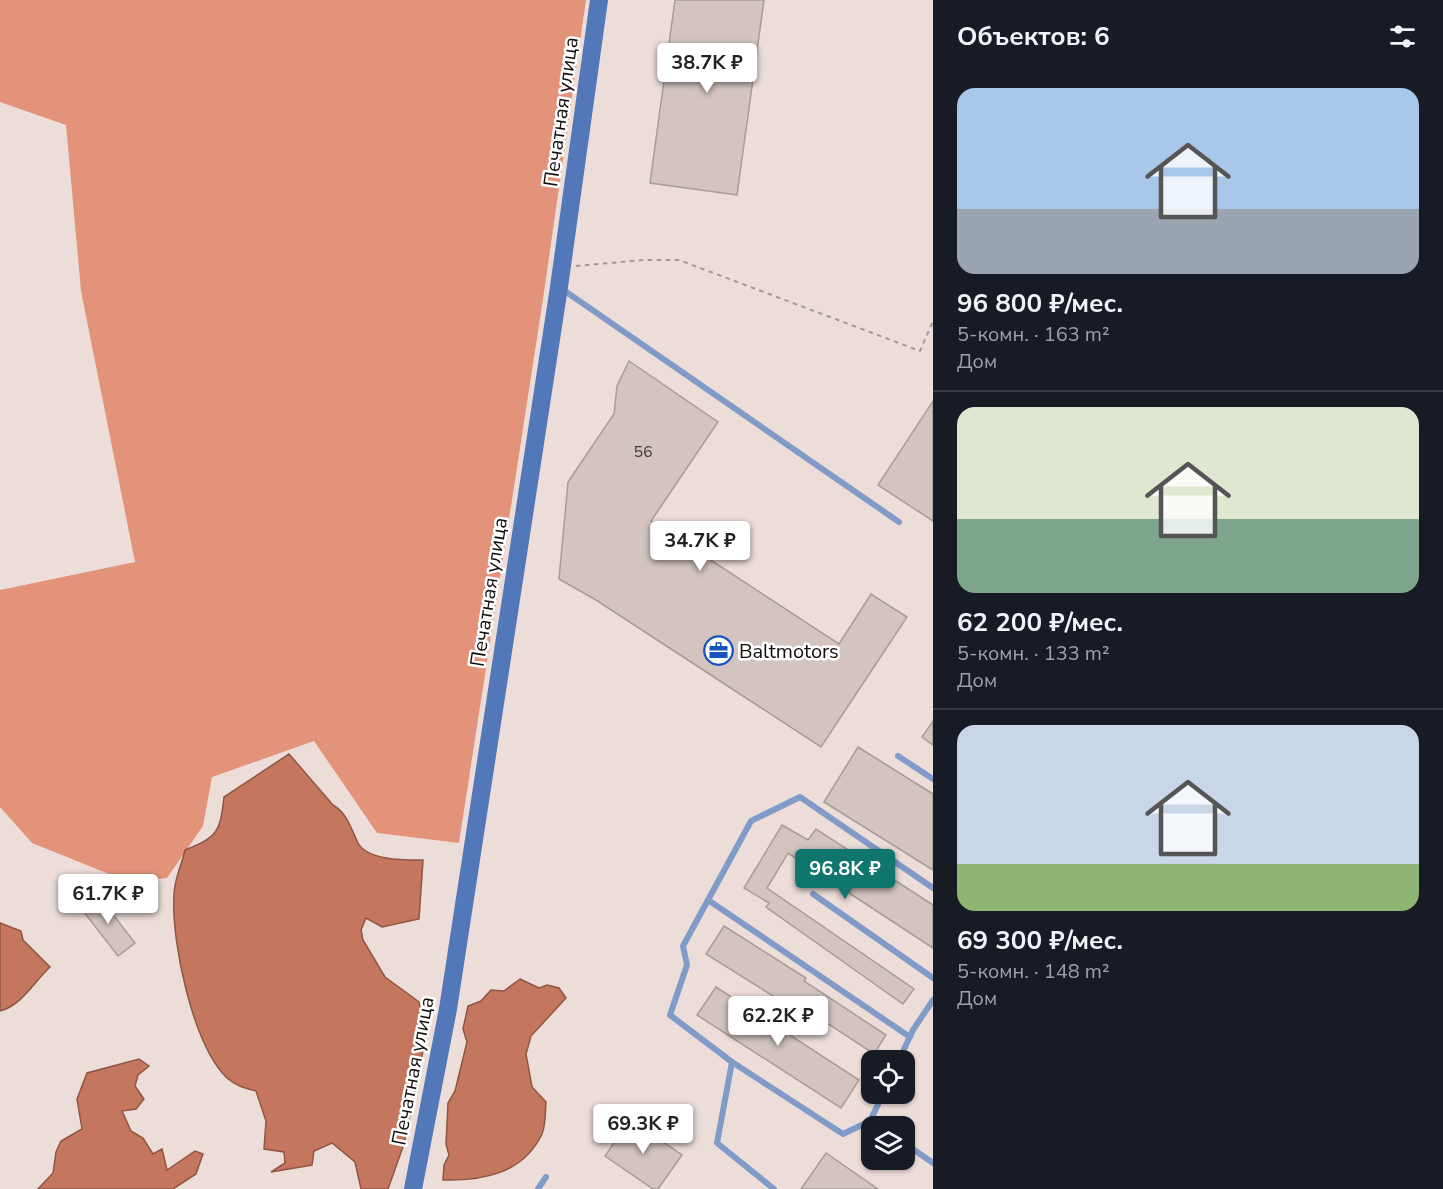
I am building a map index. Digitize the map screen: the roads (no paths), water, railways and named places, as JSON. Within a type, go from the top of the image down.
[{"type":"street","name":"Печатная улица","points":[[413,1189],[448,1009],[559,287],[599,0]]},
{"type":"lane","points":[[559,287],[899,522]]},
{"type":"lane","points":[[897,756],[933,779]]},
{"type":"lane","points":[[861,1125],[843,1134],[732,1062],[670,1015],[687,965],[682,946],[751,821],[800,797],[933,888]]},
{"type":"lane","points":[[813,894],[933,978]]},
{"type":"lane","points":[[708,900],[910,1037]]},
{"type":"lane","points":[[904,1050],[933,1000]]},
{"type":"lane","points":[[732,1062],[717,1143],[774,1189]]},
{"type":"lane","points":[[915,1151],[933,1163]]},
{"type":"lane","points":[[538,1189],[546,1177]]},
{"type":"place","name":"Baltmotors","points":[[718,651]]}]
